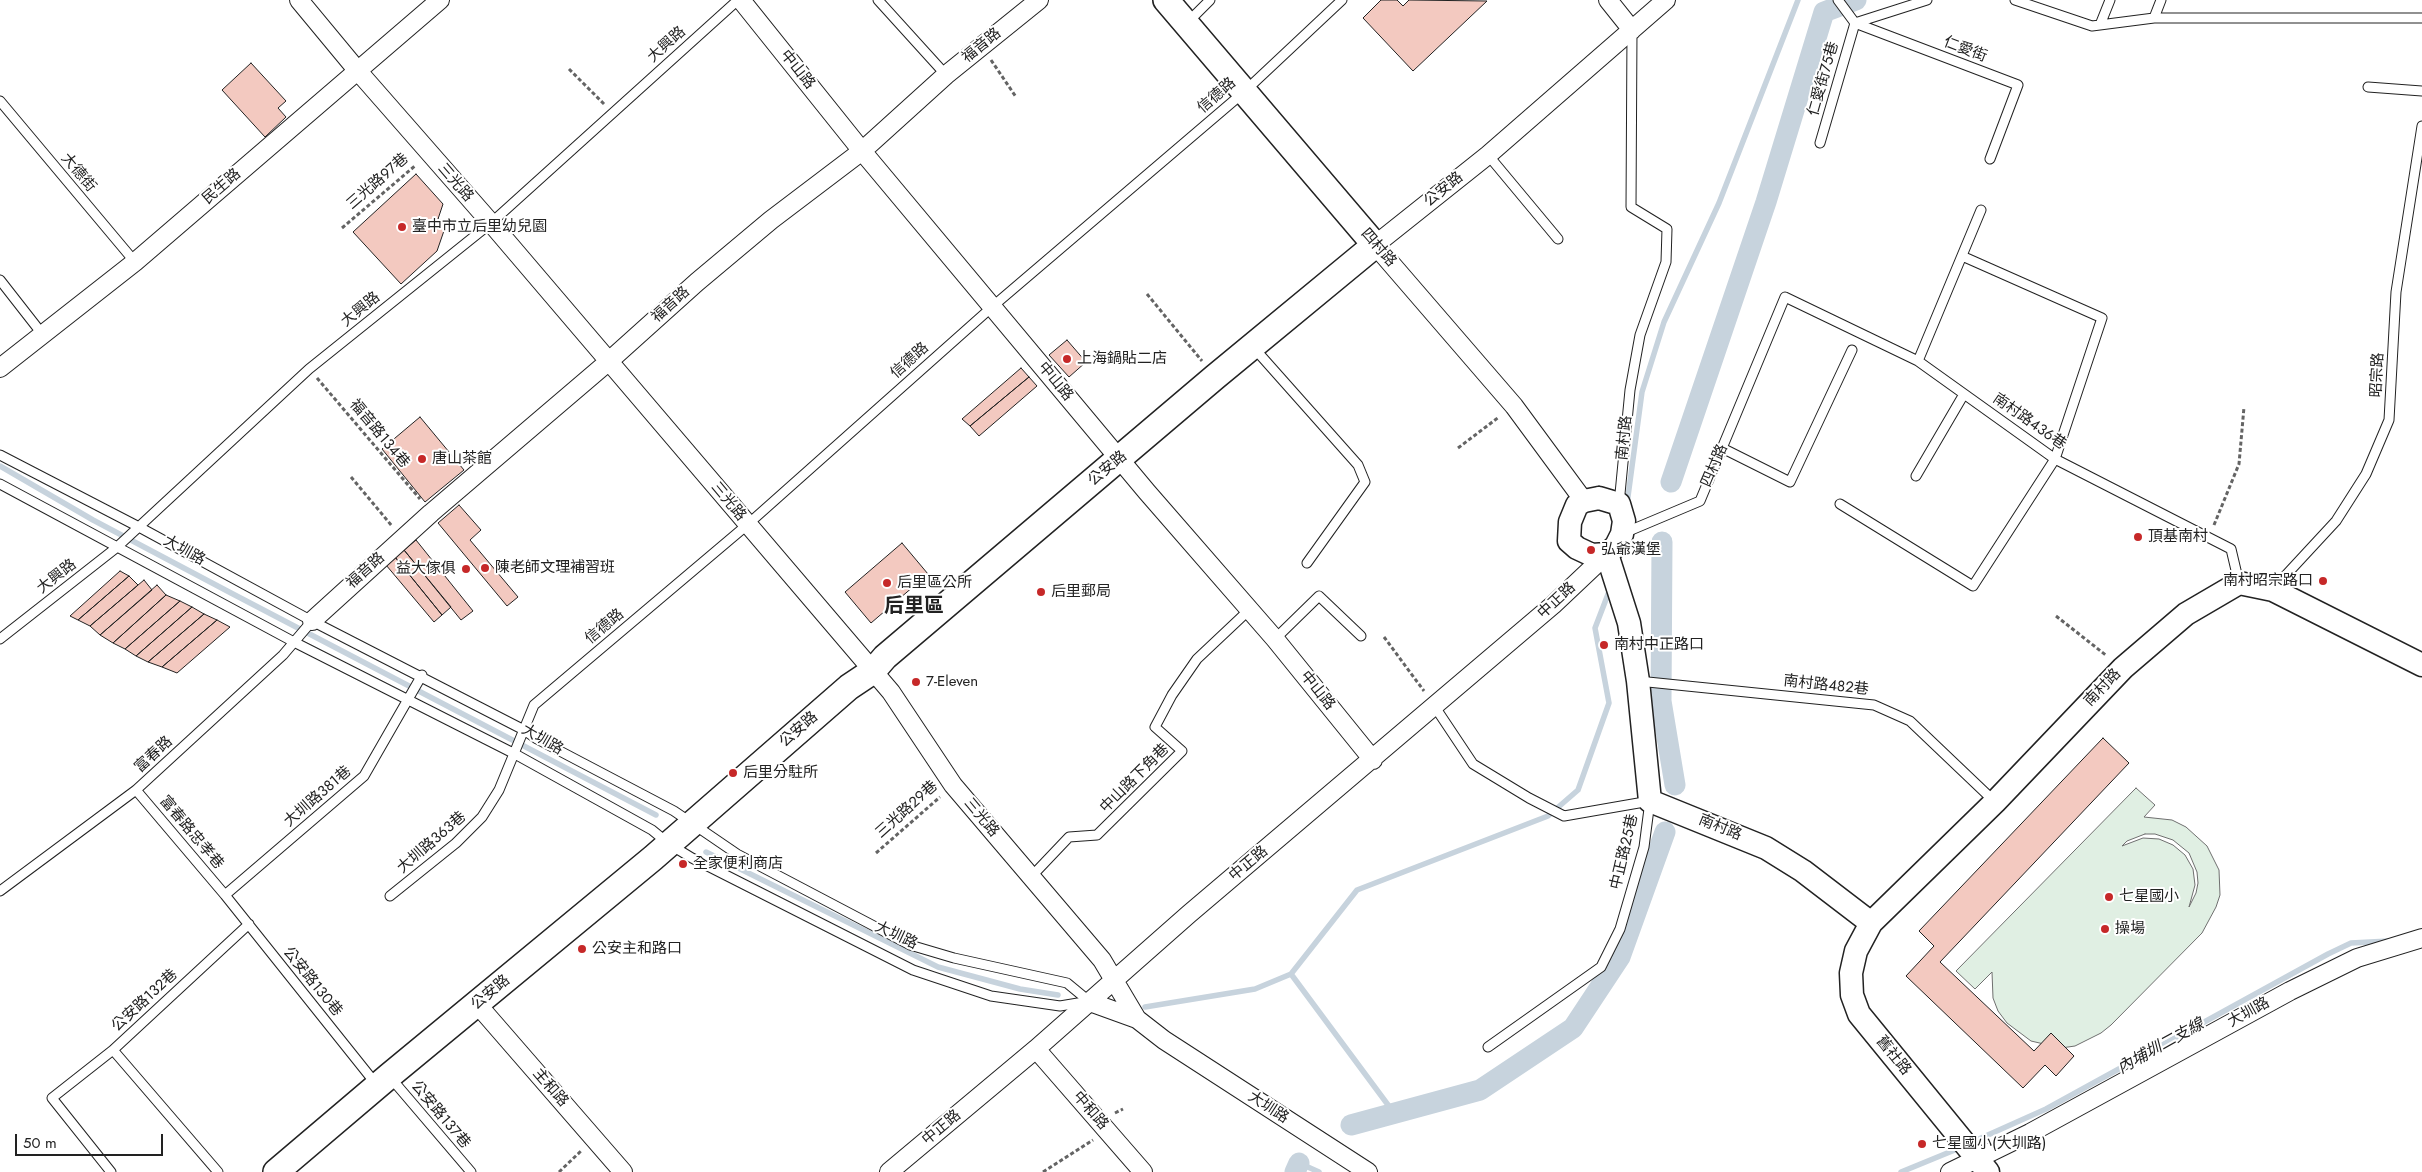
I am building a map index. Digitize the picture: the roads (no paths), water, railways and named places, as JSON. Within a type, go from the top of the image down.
[{"type":"main road","name":"四村路","points":[[1166,0],[1376,246]]},
{"type":"main road","name":"公安路","points":[[276,1172],[669,844],[848,687],[872,670],[1215,377],[1376,246]]},
{"type":"street","name":"三光路","points":[[299,0],[356,70],[490,222],[872,670],[890,692],[953,785],[1115,979],[1137,1019]]},
{"type":"street","name":"民生路","points":[[0,368],[135,262],[356,70],[440,0]]},
{"type":"street","name":"中山路","points":[[740,0],[862,151],[1120,459],[1275,639],[1373,760]]},
{"type":"street","name":"福音路","points":[[312,620],[402,538],[771,220],[862,151],[981,46],[1039,0]]},
{"type":"street","points":[[1608,0],[1632,30]]},
{"type":"street","name":"公安路","points":[[1376,246],[1488,155],[1666,0]]},
{"type":"street","name":"四村路","points":[[1376,246],[1514,406],[1584,501]]},
{"type":"street","points":[[1619,504],[1600,498],[1584,501],[1577,505],[1571,515],[1569,540],[1577,548],[1592,555],[1607,554],[1616,546],[1622,534]]},
{"type":"street","name":"南村路","points":[[1619,504],[1624,521],[1622,534]]},
{"type":"street","points":[[1607,554],[1629,623],[1643,682],[1650,801]]},
{"type":"street","name":"中正路","points":[[889,1172],[1036,1049],[1115,979],[1373,760],[1553,605],[1607,554]]},
{"type":"street","points":[[2239,582],[2273,590],[2422,665]]},
{"type":"street","name":"南村路","points":[[1650,801],[1766,848],[1803,871],[1871,923],[1995,802],[2123,668],[2186,614],[2239,582]]},
{"type":"street","name":"舊社路","points":[[1871,923],[1856,951],[1851,974],[1852,995],[1859,1014],[1983,1166]]},
{"type":"street","name":"大圳路","points":[[1950,1172],[1983,1166],[2290,991],[2357,958],[2422,938]]},
{"type":"street","name":"大圳路","points":[[1090,1002],[1137,1019],[1164,1040],[1368,1172]]},
{"type":"street","name":"主和路","points":[[478,1004],[623,1172]]},
{"type":"street","name":"中和路","points":[[1036,1049],[1143,1172]]},
{"type":"lane","name":"大興路","points":[[0,639],[116,548],[309,369],[490,222],[740,0]]},
{"type":"lane","points":[[878,0],[946,76]]},
{"type":"lane","points":[[1186,24],[1210,0]]},
{"type":"lane","name":"信德路","points":[[515,754],[534,705],[747,525],[992,307],[1244,92],[1342,0]]},
{"type":"lane","points":[[1838,0],[1855,22],[1927,0]]},
{"type":"lane","points":[[2015,0],[2092,26],[2154,18],[2422,18]]},
{"type":"lane","points":[[2100,25],[2110,0]]},
{"type":"lane","points":[[2154,18],[2161,0]]},
{"type":"lane","name":"仁愛街75巷","points":[[1820,143],[1855,22]]},
{"type":"lane","name":"仁愛街","points":[[1855,22],[2018,85],[1990,158]]},
{"type":"lane","name":"南村路","points":[[1619,504],[1630,390],[1640,335],[1666,262],[1668,229],[1631,207],[1632,30]]},
{"type":"lane","points":[[2368,87],[2422,91]]},
{"type":"lane","name":"大德街","points":[[0,101],[135,262]]},
{"type":"lane","name":"昭宗路","points":[[2273,590],[2336,521],[2366,474],[2389,420],[2396,292],[2422,126]]},
{"type":"lane","points":[[1488,155],[1558,239]]},
{"type":"lane","points":[[1918,361],[1981,210]]},
{"type":"lane","points":[[1840,504],[1973,586],[2055,459],[2102,318],[1962,256]]},
{"type":"lane","points":[[0,280],[43,335]]},
{"type":"lane","name":"南村路436巷","points":[[1785,297],[1918,361],[2055,459],[2231,549],[2239,582]]},
{"type":"lane","name":"四村路","points":[[1622,534],[1700,501],[1785,297]]},
{"type":"lane","points":[[1252,346],[1358,465],[1366,482],[1306,562]]},
{"type":"lane","points":[[1722,448],[1790,482],[1852,350]]},
{"type":"lane","points":[[1916,476],[1964,394]]},
{"type":"lane","name":"大圳路","points":[[0,455],[312,620],[422,675],[524,730],[537,739],[674,811],[737,854],[910,945],[954,958],[1067,983],[1090,1002]]},
{"type":"lane","name":"大圳路","points":[[0,484],[294,642],[515,754],[652,830],[669,844],[913,970],[992,996],[1060,1006],[1090,1002]]},
{"type":"lane","points":[[1275,639],[1319,596],[1361,636]]},
{"type":"lane","name":"中山路下角巷","points":[[1030,877],[1069,837],[1097,835],[1182,751],[1155,727],[1172,695],[1197,659],[1249,610]]},
{"type":"lane","name":"富春路","points":[[0,891],[136,790],[283,655],[312,620]]},
{"type":"lane","name":"大圳路381巷","points":[[225,895],[364,776],[406,699],[422,675]]},
{"type":"lane","name":"南村路482巷","points":[[1643,682],[1874,704],[1910,721],[1995,802]]},
{"type":"lane","name":"中正路25巷","points":[[1435,706],[1473,764],[1529,798],[1564,816],[1650,801],[1644,847],[1620,929],[1601,967],[1488,1047]]},
{"type":"lane","name":"大圳路363巷","points":[[390,896],[456,843],[482,817],[499,790],[515,754]]},
{"type":"lane","name":"富春路忠孝巷","points":[[136,790],[225,895]]},
{"type":"lane","name":"公安路130巷","points":[[225,895],[383,1081]]},
{"type":"lane","name":"公安路132巷","points":[[218,1172],[113,1050],[249,924]]},
{"type":"lane","points":[[111,1172],[52,1098],[113,1050]]},
{"type":"lane","name":"公安路137巷","points":[[383,1081],[470,1172]]},
{"type":"waterway","points":[[1627,504],[1642,392],[1664,322],[1719,203],[1798,0]]},
{"type":"waterway","points":[[1671,482],[1766,202],[1824,12],[1856,0]]},
{"type":"waterway","points":[[0,466],[93,520],[656,815]]},
{"type":"waterway","points":[[1662,542],[1661,701],[1675,785]]},
{"type":"waterway","points":[[1145,1007],[1255,989],[1291,974],[1357,890],[1548,816],[1578,790],[1609,703],[1595,628],[1610,589]]},
{"type":"waterway","points":[[1351,1125],[1480,1090],[1573,1028],[1620,957],[1665,832]]},
{"type":"waterway","points":[[706,852],[938,967],[1020,989],[1058,995]]},
{"type":"waterway","name":"內埔圳二支線","points":[[1970,1143],[2046,1109],[2328,954],[2351,943],[2389,941]]},
{"type":"waterway","points":[[1291,974],[1394,1113]]},
{"type":"waterway","name":"內埔圳二支線","points":[[1901,1172],[1962,1147]]},
{"type":"waterway","name":"內埔圳二支線","points":[[1299,1163],[1319,1172]]},
{"type":"waterway","points":[[1295,1172],[1299,1163]]},
{"type":"place","name":"臺中市立后里幼兒園","points":[[402,227]]},
{"type":"place","name":"上海鍋貼二店","points":[[1067,359]]},
{"type":"place","name":"唐山茶館","points":[[422,459]]},
{"type":"place","name":"頂基南村","points":[[2138,537]]},
{"type":"place","name":"弘爺漢堡","points":[[1591,550]]},
{"type":"place","name":"陳老師文理補習班","points":[[485,568]]},
{"type":"place","name":"益大傢俱","points":[[466,569]]},
{"type":"place","name":"南村昭宗路口","points":[[2323,581]]},
{"type":"place","name":"后里區公所","points":[[887,583]]},
{"type":"place","name":"后里郵局","points":[[1041,592]]},
{"type":"place","name":"南村中正路口","points":[[1604,645]]},
{"type":"place","name":"7-Eleven","points":[[916,682]]},
{"type":"place","name":"后里分駐所","points":[[733,773]]},
{"type":"place","name":"全家便利商店","points":[[683,864]]},
{"type":"place","name":"七星國小","points":[[2109,897]]},
{"type":"place","name":"操場","points":[[2105,929]]},
{"type":"place","name":"公安主和路口","points":[[582,949]]},
{"type":"place","name":"七星國小(大圳路)","points":[[1922,1144]]},
{"type":"district","name":"后里區","points":[[914,607]]}]
